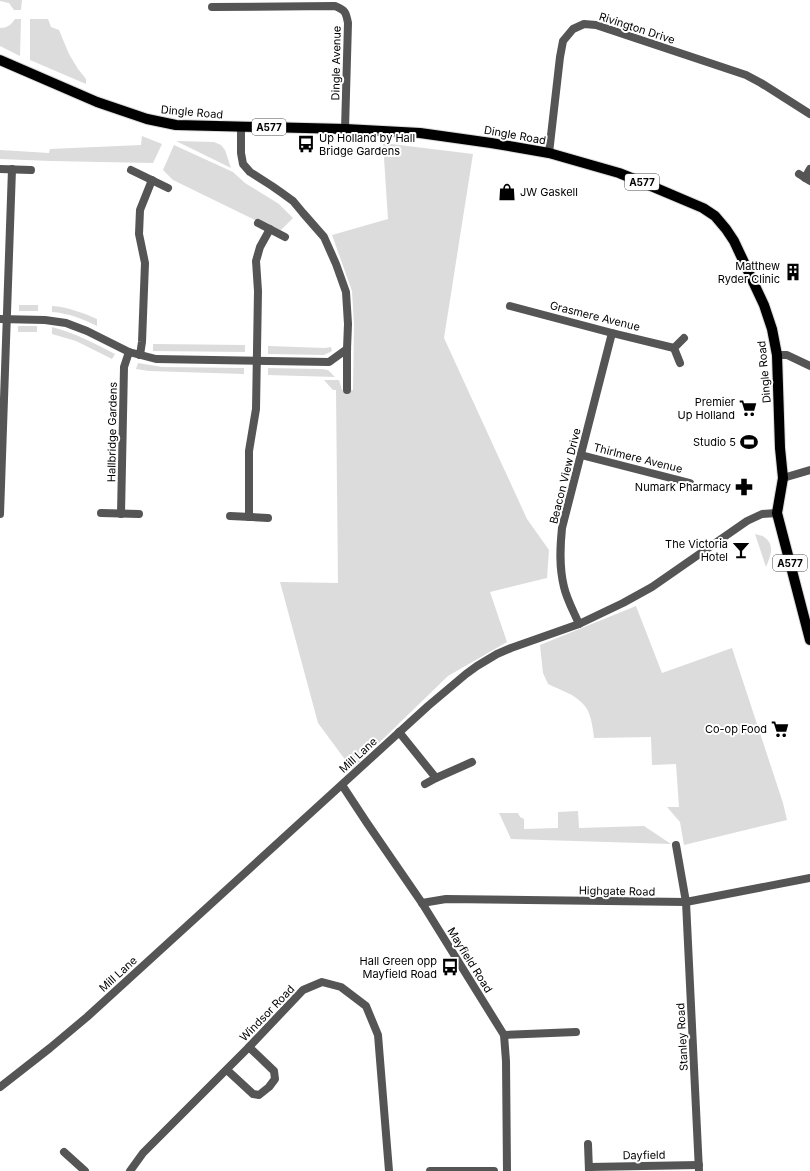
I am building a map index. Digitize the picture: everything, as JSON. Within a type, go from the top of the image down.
[{"type":"main road","name":"Dingle Road","points":[[0,60],[97,102],[147,120],[176,125],[345,129],[420,133],[491,143],[549,153],[619,174],[703,208],[715,216],[734,241],[764,304],[772,329],[777,355],[780,448],[783,478],[777,513]]},
{"type":"main road","name":"A577","points":[[777,513],[810,640]]},
{"type":"street","name":"Dingle Avenue","points":[[212,7],[335,6],[343,9],[347,14],[348,23],[345,129]]},
{"type":"street","name":"Rivington Drive","points":[[549,153],[562,41],[573,29],[584,24],[596,25],[746,75],[810,114]]},
{"type":"street","points":[[241,127],[241,153],[243,164],[250,172],[293,202],[324,237],[336,264],[346,292],[348,324],[347,390]]},
{"type":"street","points":[[0,168],[31,170]]},
{"type":"street","points":[[0,514],[3,319],[12,169]]},
{"type":"street","points":[[805,178],[810,169]]},
{"type":"street","points":[[131,170],[168,188]]},
{"type":"street","points":[[140,355],[142,342],[145,262],[139,234],[140,210],[152,180]]},
{"type":"street","points":[[258,223],[285,237]]},
{"type":"street","points":[[249,517],[249,451],[256,409],[258,291],[256,261],[260,247],[270,229]]},
{"type":"street","name":"Grasmere Avenue","points":[[510,306],[674,348]]},
{"type":"street","points":[[3,319],[45,320],[66,324],[87,331],[129,352],[156,359],[329,362],[347,349]]},
{"type":"street","name":"Beacon View Drive","points":[[579,624],[564,588],[561,571],[560,549],[562,528],[612,333]]},
{"type":"street","points":[[680,363],[674,348],[684,338]]},
{"type":"street","name":"Hallbridge Gardens","points":[[121,514],[124,367],[129,352]]},
{"type":"street","points":[[777,355],[787,355],[810,366]]},
{"type":"street","name":"Thirlmere Avenue","points":[[581,455],[690,483]]},
{"type":"street","points":[[783,478],[810,470]]},
{"type":"street","points":[[101,513],[139,514]]},
{"type":"street","name":"Mill Lane","points":[[0,1087],[87,1018],[342,784],[449,688],[477,666],[497,654],[579,624],[623,603],[652,587],[747,520],[762,514],[777,513]]},
{"type":"street","points":[[230,516],[268,518]]},
{"type":"street","points":[[400,732],[436,778]]},
{"type":"street","points":[[425,784],[472,762]]},
{"type":"street","name":"Mayfield Road","points":[[342,784],[367,824],[422,903],[504,1035],[506,1061],[507,1171]]},
{"type":"street","name":"Stanley Road","points":[[676,845],[686,902],[699,1168]]},
{"type":"street","name":"Highgate Road","points":[[422,903],[446,900],[686,902],[776,886],[810,878]]},
{"type":"street","name":"Windsor Road","points":[[130,1171],[143,1153],[227,1070],[303,990],[322,982],[341,987],[366,1006],[378,1035],[389,1171]]},
{"type":"street","points":[[504,1035],[576,1032]]},
{"type":"street","points":[[227,1070],[253,1094],[259,1095],[269,1087],[275,1079],[274,1071],[249,1047]]},
{"type":"street","points":[[588,1144],[589,1169]]},
{"type":"street","points":[[64,1152],[85,1171]]},
{"type":"street","name":"Dayfield","points":[[589,1169],[699,1168]]},
{"type":"street","points":[[430,1171],[494,1171]]},
{"type":"shaded area","points":[[0,0],[22,0],[21,10],[14,10],[9,3]]},
{"type":"shaded area","points":[[15,19],[21,19],[20,56],[0,46],[0,28],[9,26]]},
{"type":"shaded area","points":[[30,19],[48,19],[51,27],[59,30],[69,54],[86,79],[86,84],[30,60]]},
{"type":"shaded area","points":[[142,136],[162,144],[153,163],[0,159],[0,150],[49,153],[50,149],[141,145]]},
{"type":"shaded area","points":[[176,141],[214,142],[221,145],[225,150],[231,168]]},
{"type":"shaded area","points":[[383,143],[473,154],[444,338],[527,519],[549,550],[547,578],[490,592],[507,642],[448,676],[352,769],[318,723],[280,582],[338,583],[336,390],[333,390],[324,380],[339,380],[342,390],[353,390],[354,325],[352,291],[332,235],[388,219]]},
{"type":"shaded area","points":[[174,145],[233,172],[245,183],[279,204],[293,218],[281,230],[267,226],[173,180],[163,170]]},
{"type":"shaded area","points":[[19,305],[38,305],[38,311],[19,311]]},
{"type":"shaded area","points":[[52,306],[70,309],[97,319],[97,326],[75,317],[52,312]]},
{"type":"shaded area","points":[[18,326],[37,326],[37,332],[18,332]]},
{"type":"shaded area","points":[[52,327],[77,335],[115,354],[112,359],[76,341],[52,334]]},
{"type":"shaded area","points":[[153,344],[245,345],[245,352],[153,351]]},
{"type":"shaded area","points":[[268,346],[331,347],[332,351],[324,355],[268,354]]},
{"type":"shaded area","points":[[138,363],[162,367],[244,368],[244,374],[149,371],[136,369]]},
{"type":"shaded area","points":[[268,368],[322,369],[328,370],[335,377],[268,375]]},
{"type":"shaded area","points":[[755,534],[763,536],[768,540],[771,547],[766,567]]},
{"type":"shaded area","points":[[636,606],[662,673],[732,648],[783,803],[787,820],[684,845],[680,822],[667,807],[679,807],[676,764],[652,765],[651,737],[594,738],[590,716],[584,705],[572,695],[548,684],[543,673],[540,645]]},
{"type":"shaded area","points":[[578,811],[579,828],[644,826],[671,844],[511,839],[499,813],[518,813],[520,817],[524,819],[524,829],[558,828],[558,812]]},
{"type":"place","name":"Up Holland by Hall Bridge Gardens","points":[[306,144]]},
{"type":"place","name":"JW Gaskell","points":[[507,192]]},
{"type":"place","name":"Matthew Ryder Clinic","points":[[793,272]]},
{"type":"place","name":"Premier Up Holland","points":[[748,408]]},
{"type":"place","name":"Studio 5","points":[[749,442]]},
{"type":"place","name":"Numark Pharmacy","points":[[744,487]]},
{"type":"place","name":"The Victoria Hotel","points":[[741,550]]},
{"type":"place","name":"Co-op Food","points":[[780,729]]},
{"type":"place","name":"Hall Green opp Mayfield Road","points":[[450,967]]}]
